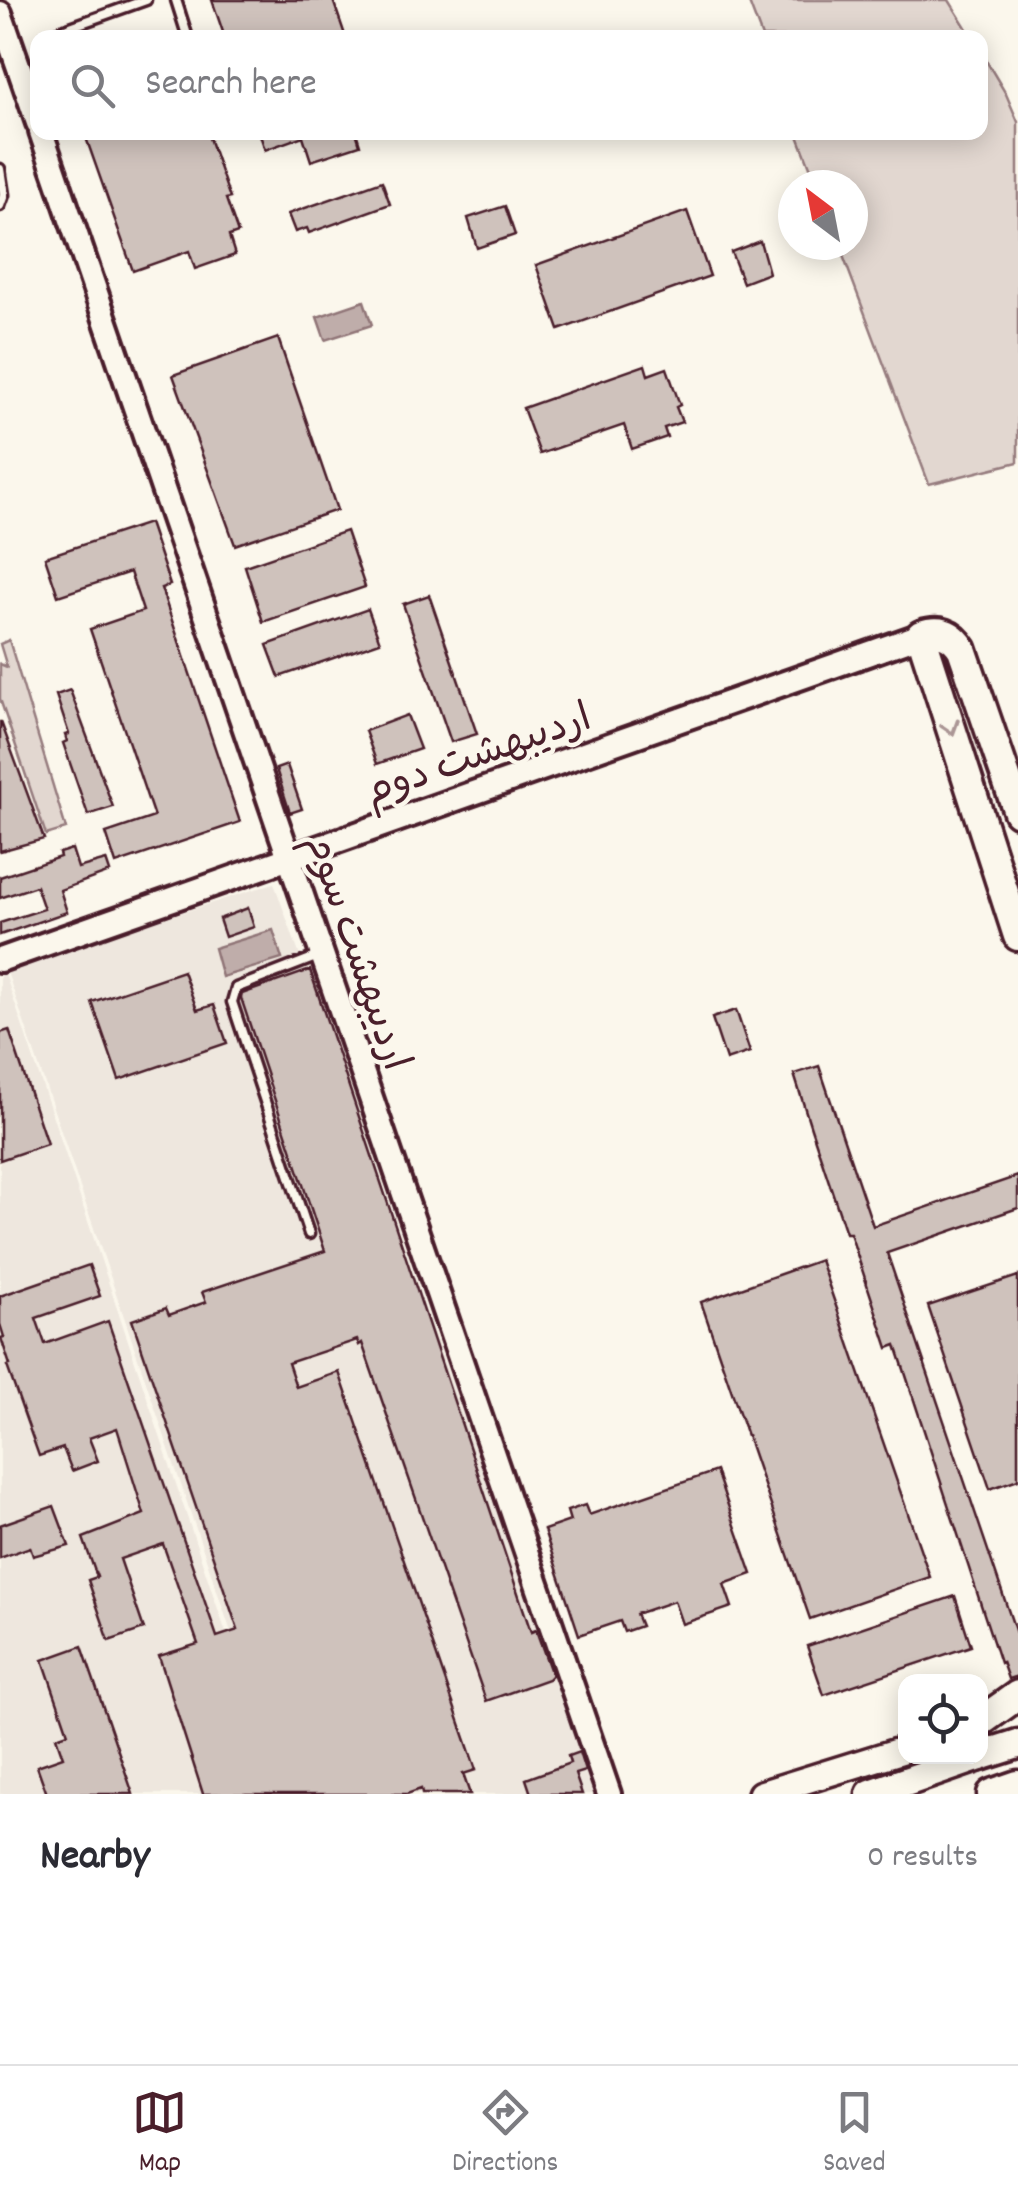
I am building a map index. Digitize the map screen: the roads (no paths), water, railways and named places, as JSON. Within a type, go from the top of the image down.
[{"type":"highway","points":[[1018,812],[962,648],[946,633],[922,634],[1018,936]]},
{"type":"highway","points":[[988,1718],[1018,1695]]},
{"type":"highway","points":[[988,1753],[1018,1744]]},
{"type":"highway","points":[[871,1794],[957,1764]]},
{"type":"highway","points":[[992,1794],[1018,1785]]},
{"type":"main road","points":[[988,1722],[1018,1714]]},
{"type":"main road","points":[[761,1794],[898,1752]]},
{"type":"street","points":[[0,13],[30,100]]},
{"type":"street","name":"اردیبهشت سوم","points":[[44,140],[609,1794]]},
{"type":"street","name":"اردیبهشت دوم","points":[[0,960],[922,634]]},
{"type":"lane","points":[[62,30],[146,0]]},
{"type":"lane","points":[[176,0],[185,30]]},
{"type":"lane","points":[[0,169],[4,195],[0,206]]},
{"type":"lane","points":[[308,1234],[232,1002],[236,988],[322,954]]}]
